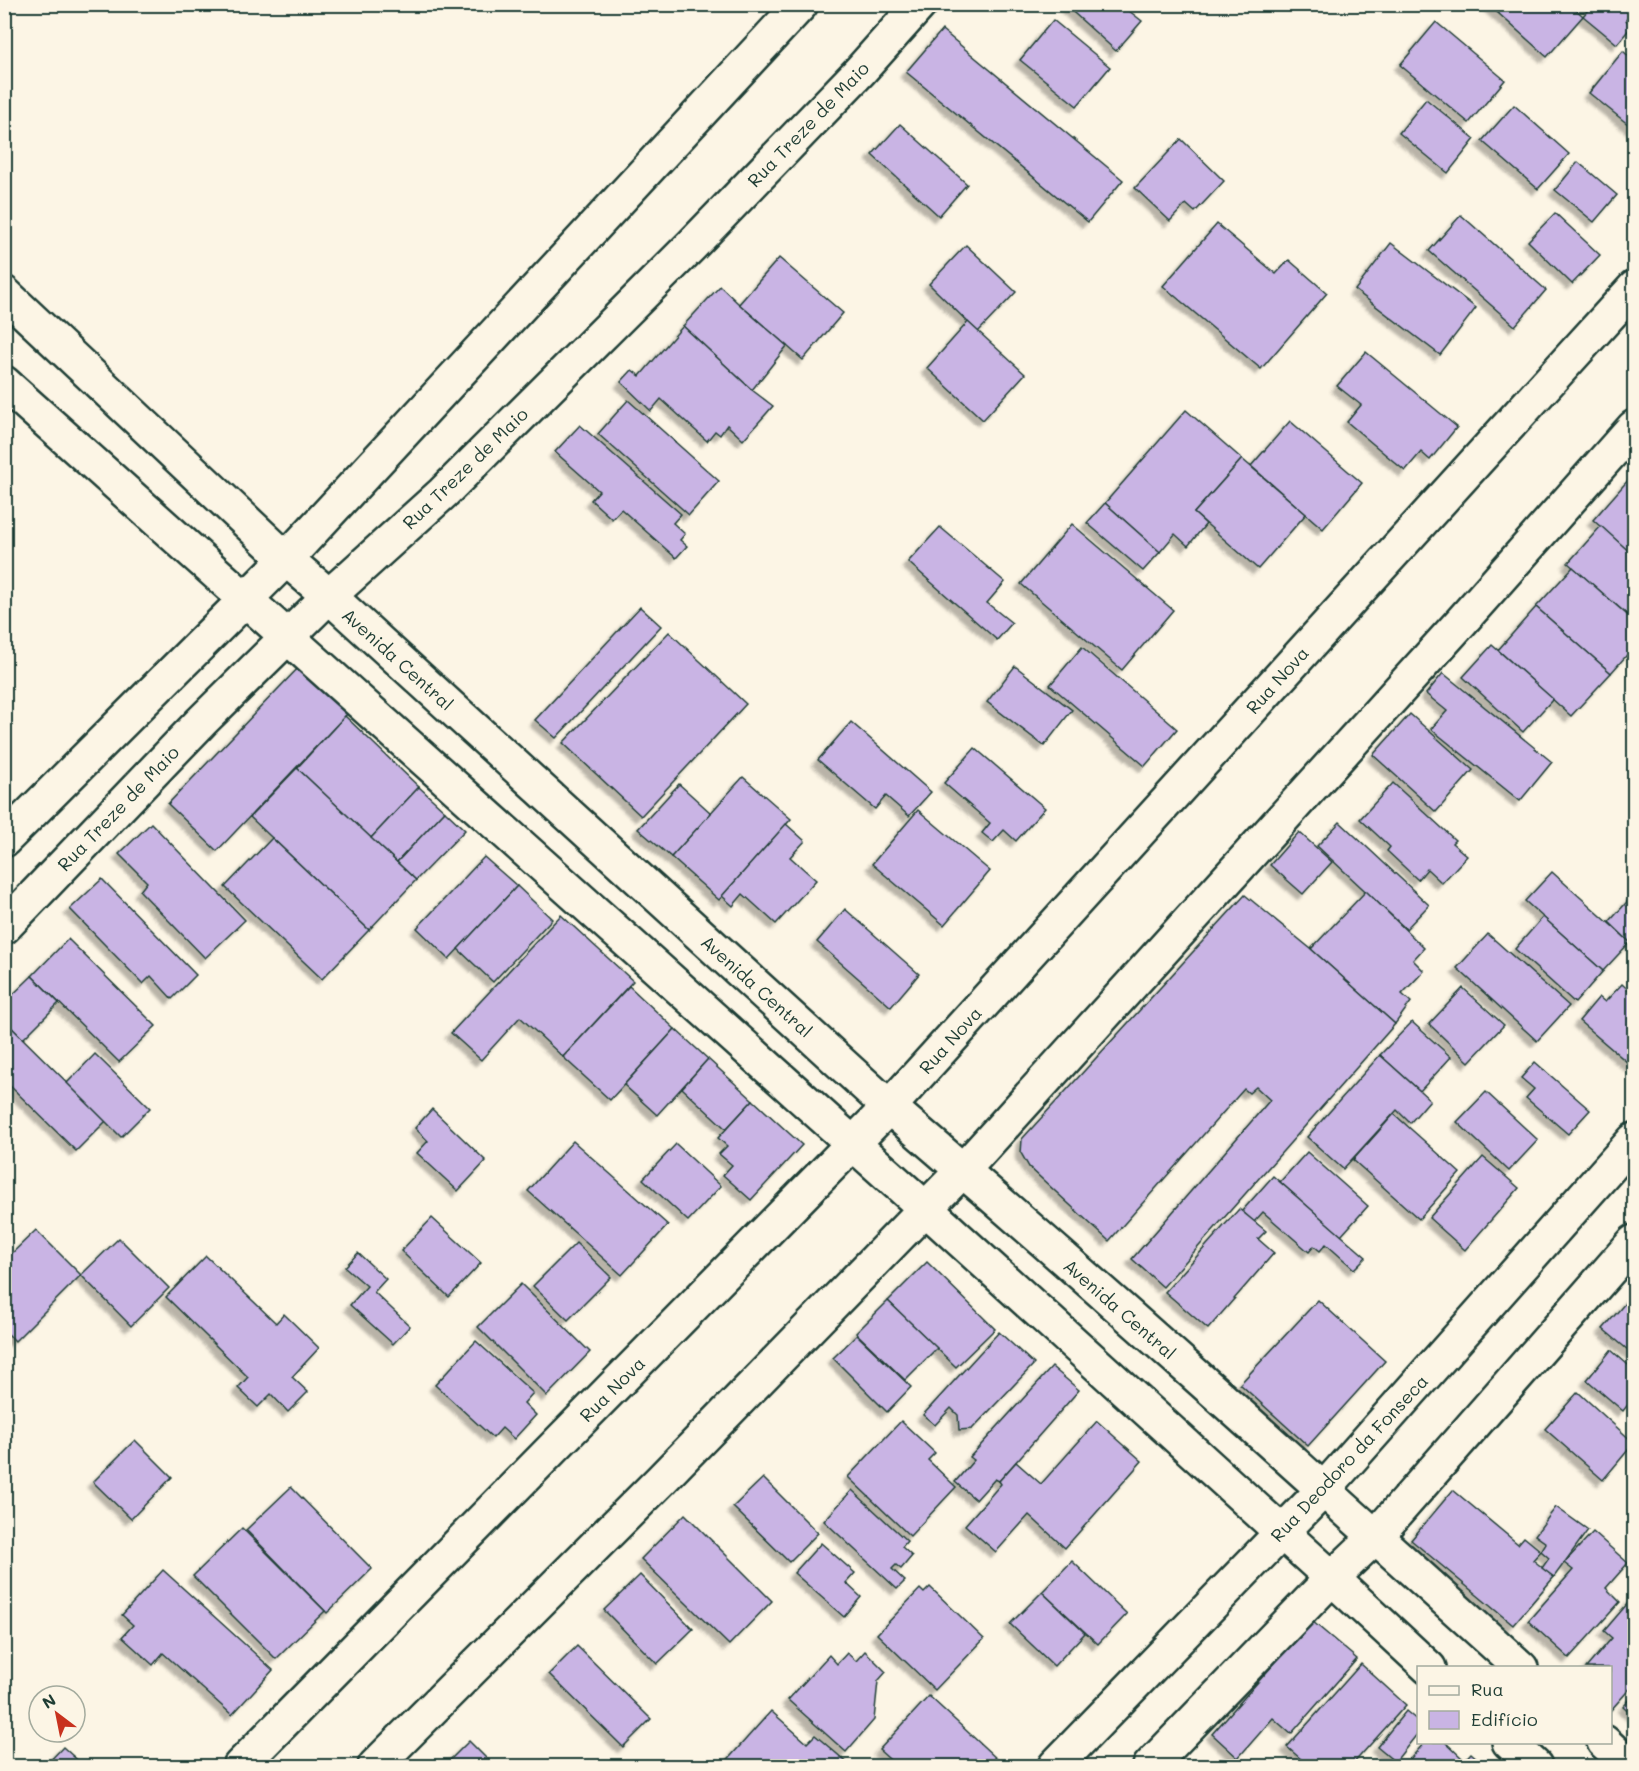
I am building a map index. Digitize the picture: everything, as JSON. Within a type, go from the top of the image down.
[{"type":"street","points":[[4,840],[286,559],[801,4]]},
{"type":"street","name":"Rua Treze de Maio","points":[[4,927],[201,722],[329,596],[443,493],[692,245],[860,71],[921,4]]},
{"type":"street","name":"Rua Nova","points":[[240,1767],[889,1107],[1635,288]]},
{"type":"street","name":"Avenida Central","points":[[4,292],[286,559],[889,1107],[1324,1489],[1519,1666]]},
{"type":"street","points":[[4,384],[926,1209],[1427,1666]]},
{"type":"street","points":[[375,1767],[661,1480],[963,1170],[1635,427]]},
{"type":"street","name":"Rua Deodoro da Fonseca","points":[[1055,1767],[1324,1489],[1635,1140]]},
{"type":"street","points":[[1150,1767],[1332,1578],[1376,1536],[1635,1242]]},
{"type":"street","points":[[1510,1744],[1535,1767]]},
{"type":"street","points":[[1605,1744],[1630,1767]]},
{"type":"building","points":[[1064,4],[1134,4],[1128,10],[1142,21],[1116,51]]},
{"type":"building","points":[[1488,4],[1570,4],[1583,16],[1547,57]]},
{"type":"building","points":[[1593,4],[1634,4],[1634,10],[1626,20],[1632,26],[1617,44],[1583,16]]},
{"type":"building","points":[[1053,20],[1110,67],[1077,106],[1020,60]]},
{"type":"building","points":[[1436,22],[1505,80],[1469,123],[1400,65]]},
{"type":"building","points":[[942,30],[1123,180],[1088,222],[906,72]]},
{"type":"building","points":[[1623,51],[1634,61],[1634,129],[1589,93]]},
{"type":"building","points":[[1426,99],[1475,139],[1448,173],[1399,133]]},
{"type":"building","points":[[1514,105],[1569,154],[1538,189],[1482,141]]},
{"type":"building","points":[[900,124],[967,184],[939,216],[872,155]]},
{"type":"building","points":[[1181,139],[1224,181],[1195,212],[1186,204],[1170,221],[1135,188]]},
{"type":"building","points":[[1578,162],[1617,195],[1594,222],[1555,190]]},
{"type":"building","points":[[1555,213],[1600,255],[1572,284],[1528,241]]},
{"type":"building","points":[[1461,215],[1546,290],[1515,326],[1429,251]]},
{"type":"building","points":[[1217,224],[1276,274],[1289,260],[1327,293],[1261,369],[1163,286]]},
{"type":"building","points":[[1391,243],[1476,308],[1440,355],[1355,290]]},
{"type":"building","points":[[966,245],[1016,292],[978,332],[929,284]]},
{"type":"building","points":[[779,258],[843,313],[803,360],[739,304]]},
{"type":"building","points":[[720,286],[787,346],[752,390],[683,326]]},
{"type":"building","points":[[968,322],[1025,374],[983,420],[927,368]]},
{"type":"building","points":[[683,326],[752,390],[773,406],[743,440],[727,425],[720,435],[715,431],[707,441],[661,399],[651,411],[621,382],[632,370],[640,376]]},
{"type":"building","points":[[1366,352],[1457,427],[1430,460],[1421,452],[1405,471],[1347,422],[1361,405],[1337,386]]},
{"type":"building","points":[[628,400],[719,481],[689,515],[598,434]]},
{"type":"building","points":[[1186,410],[1242,459],[1194,513],[1206,524],[1188,546],[1175,534],[1160,552],[1105,503]]},
{"type":"building","points":[[1290,421],[1362,483],[1323,529],[1251,466]]},
{"type":"building","points":[[580,425],[681,514],[673,523],[685,534],[680,540],[687,546],[676,558],[621,509],[612,519],[591,500],[599,491],[555,452]]},
{"type":"building","points":[[1242,459],[1306,514],[1258,569],[1194,513]]},
{"type":"building","points":[[1629,479],[1634,484],[1634,556],[1593,520]]},
{"type":"building","points":[[1105,503],[1160,552],[1143,571],[1087,523]]},
{"type":"building","points":[[1072,524],[1173,610],[1122,670],[1021,584]]},
{"type":"building","points":[[1601,526],[1634,556],[1634,613],[1630,617],[1568,563]]},
{"type":"building","points":[[940,527],[1005,582],[987,603],[1012,623],[997,640],[908,562]]},
{"type":"building","points":[[1573,567],[1634,621],[1634,647],[1611,673],[1536,607]]},
{"type":"building","points":[[640,607],[661,626],[556,738],[535,720]]},
{"type":"building","points":[[1536,607],[1611,673],[1571,716],[1498,650]]},
{"type":"building","points":[[669,632],[746,704],[641,816],[563,743]]},
{"type":"building","points":[[1492,645],[1553,699],[1523,732],[1463,677]]},
{"type":"building","points":[[1082,647],[1177,729],[1145,766],[1050,685]]},
{"type":"building","points":[[300,666],[349,712],[217,851],[168,804]]},
{"type":"building","points":[[1015,666],[1072,710],[1044,746],[987,702]]},
{"type":"building","points":[[1443,673],[1552,762],[1520,801],[1431,729],[1447,711],[1426,694]]},
{"type":"building","points":[[1410,714],[1473,770],[1436,812],[1373,755]]},
{"type":"building","points":[[345,716],[419,787],[371,838],[297,768]]},
{"type":"building","points":[[851,722],[931,792],[909,816],[886,796],[875,809],[818,760]]},
{"type":"building","points":[[975,748],[1045,808],[1016,841],[1004,830],[993,842],[982,833],[990,823],[944,783]]},
{"type":"building","points":[[297,768],[416,880],[369,930],[250,817]]},
{"type":"building","points":[[743,777],[791,819],[719,900],[671,857]]},
{"type":"building","points":[[1393,783],[1455,840],[1452,843],[1467,856],[1442,883],[1427,869],[1418,880],[1387,851],[1390,847],[1360,819]]},
{"type":"building","points":[[679,784],[711,813],[671,857],[638,829]]},
{"type":"building","points":[[419,787],[445,811],[397,862],[371,838]]},
{"type":"building","points":[[918,810],[990,871],[944,925],[872,864]]},
{"type":"building","points":[[445,811],[465,830],[416,880],[397,862]]},
{"type":"building","points":[[1340,822],[1429,905],[1406,929],[1317,846]]},
{"type":"building","points":[[151,823],[245,920],[205,958],[140,891],[147,882],[119,854]]},
{"type":"building","points":[[786,824],[805,841],[790,857],[816,880],[776,924],[743,894],[733,906],[722,896]]},
{"type":"building","points":[[1299,832],[1332,862],[1303,894],[1270,865]]},
{"type":"building","points":[[272,838],[369,930],[322,979],[225,887]]},
{"type":"building","points":[[484,857],[517,886],[449,959],[417,928]]},
{"type":"building","points":[[1552,872],[1630,942],[1603,971],[1525,901]]},
{"type":"building","points":[[102,879],[196,975],[172,999],[151,976],[143,984],[70,909]]},
{"type":"building","points":[[517,886],[552,919],[493,982],[458,949]]},
{"type":"building","points":[[1366,891],[1424,948],[1413,960],[1424,971],[1402,994],[1411,1002],[1395,1024],[1311,949]]},
{"type":"building","points":[[1634,894],[1634,946],[1609,922]]},
{"type":"building","points":[[1245,895],[1311,949],[1395,1024],[1163,1287],[1132,1259],[1270,1100],[1256,1087],[1249,1093],[1244,1089],[1109,1241],[1029,1167],[1021,1153],[1022,1139]]},
{"type":"building","points":[[845,909],[919,974],[891,1007],[817,942]]},
{"type":"building","points":[[561,915],[633,981],[563,1057],[520,1017],[481,1060],[451,1033]]},
{"type":"building","points":[[1543,917],[1603,971],[1575,1003],[1515,949]]},
{"type":"building","points":[[1488,934],[1569,1006],[1537,1041],[1457,968]]},
{"type":"building","points":[[68,939],[156,1026],[119,1062],[32,976]]},
{"type":"building","points":[[32,976],[59,1003],[23,1039],[4,1020],[4,1003]]},
{"type":"building","points":[[1622,984],[1634,995],[1634,1068],[1579,1021],[1599,997],[1605,1002]]},
{"type":"building","points":[[629,986],[675,1029],[610,1100],[563,1057]]},
{"type":"building","points":[[1463,988],[1504,1025],[1469,1062],[1429,1024]]},
{"type":"building","points":[[4,1020],[106,1121],[76,1151],[4,1080]]},
{"type":"building","points":[[1412,1022],[1451,1057],[1420,1091],[1380,1055]]},
{"type":"building","points":[[675,1029],[708,1059],[657,1115],[624,1085]]},
{"type":"building","points":[[95,1054],[150,1108],[121,1137],[67,1083]]},
{"type":"building","points":[[1380,1055],[1430,1100],[1410,1123],[1397,1110],[1343,1169],[1307,1137]]},
{"type":"building","points":[[708,1059],[753,1100],[726,1129],[682,1088]]},
{"type":"building","points":[[1535,1062],[1590,1110],[1568,1134],[1526,1098],[1534,1089],[1521,1078]]},
{"type":"building","points":[[1486,1092],[1538,1140],[1509,1171],[1457,1122]]},
{"type":"building","points":[[753,1100],[802,1145],[751,1200],[723,1175],[732,1165],[719,1154],[727,1146],[718,1138]]},
{"type":"building","points":[[432,1109],[486,1161],[458,1191],[417,1153],[428,1141],[415,1128]]},
{"type":"building","points":[[1394,1114],[1460,1173],[1419,1219],[1353,1160]]},
{"type":"building","points":[[573,1141],[668,1225],[622,1275],[528,1191]]},
{"type":"building","points":[[676,1144],[721,1186],[688,1221],[643,1179]]},
{"type":"building","points":[[1307,1152],[1368,1206],[1341,1236],[1280,1182]]},
{"type":"building","points":[[1483,1157],[1519,1188],[1465,1250],[1429,1218]]},
{"type":"building","points":[[1273,1176],[1366,1257],[1354,1269],[1326,1244],[1320,1251],[1314,1246],[1309,1252],[1263,1212],[1254,1222],[1242,1211]]},
{"type":"building","points":[[1239,1209],[1266,1231],[1258,1239],[1274,1253],[1208,1329],[1165,1292]]},
{"type":"building","points":[[432,1218],[481,1263],[449,1297],[401,1251]]},
{"type":"building","points":[[36,1230],[81,1275],[15,1341],[4,1330],[4,1261]]},
{"type":"building","points":[[119,1238],[169,1288],[131,1326],[81,1275]]},
{"type":"building","points":[[576,1243],[611,1277],[568,1320],[533,1286]]},
{"type":"building","points":[[358,1253],[386,1279],[374,1292],[410,1326],[393,1344],[350,1305],[367,1286],[345,1267]]},
{"type":"building","points":[[206,1256],[276,1323],[284,1314],[319,1348],[292,1377],[308,1392],[288,1412],[271,1394],[258,1407],[238,1388],[248,1377],[166,1297]]},
{"type":"building","points":[[927,1262],[995,1329],[956,1367],[888,1301]]},
{"type":"building","points":[[521,1284],[590,1352],[547,1396],[478,1327]]},
{"type":"building","points":[[1632,1295],[1634,1297],[1634,1355],[1603,1329]]},
{"type":"building","points":[[1318,1300],[1385,1361],[1308,1446],[1240,1384]]},
{"type":"building","points":[[888,1301],[937,1348],[905,1380],[856,1333]]},
{"type":"building","points":[[999,1332],[1034,1364],[972,1429],[959,1430],[958,1415],[951,1408],[935,1425],[923,1415]]},
{"type":"building","points":[[857,1335],[911,1387],[887,1412],[833,1358]]},
{"type":"building","points":[[476,1341],[533,1393],[524,1403],[536,1415],[514,1439],[502,1428],[493,1438],[435,1385]]},
{"type":"building","points":[[1611,1350],[1634,1370],[1634,1397],[1623,1411],[1587,1380]]},
{"type":"building","points":[[1052,1367],[1079,1390],[999,1481],[995,1479],[976,1500],[955,1482],[974,1460],[970,1457]]},
{"type":"building","points":[[1578,1392],[1634,1443],[1603,1480],[1545,1429]]},
{"type":"building","points":[[901,1421],[935,1453],[928,1460],[956,1487],[910,1536],[848,1477]]},
{"type":"building","points":[[1097,1421],[1142,1461],[1065,1548],[1029,1515],[996,1552],[965,1525],[1001,1484],[999,1481],[1016,1462],[1041,1484]]},
{"type":"building","points":[[135,1440],[172,1477],[131,1519],[93,1482]]},
{"type":"building","points":[[763,1478],[818,1533],[789,1562],[733,1507]]},
{"type":"building","points":[[291,1487],[372,1569],[327,1613],[246,1530]]},
{"type":"building","points":[[852,1490],[907,1541],[902,1547],[912,1556],[901,1569],[896,1565],[892,1569],[905,1581],[897,1589],[824,1521]]},
{"type":"building","points":[[1453,1490],[1518,1544],[1524,1537],[1541,1551],[1533,1560],[1554,1577],[1513,1625],[1411,1540]]},
{"type":"building","points":[[1556,1507],[1588,1530],[1554,1577],[1542,1568],[1549,1558],[1541,1551],[1546,1543],[1535,1535]]},
{"type":"building","points":[[685,1514],[772,1601],[729,1645],[641,1559]]},
{"type":"building","points":[[242,1528],[325,1611],[276,1659],[193,1576]]},
{"type":"building","points":[[1593,1532],[1628,1563],[1606,1588],[1620,1602],[1569,1658],[1528,1621],[1573,1570],[1564,1563]]},
{"type":"building","points":[[821,1543],[855,1573],[846,1583],[861,1597],[844,1617],[794,1573]]},
{"type":"building","points":[[1072,1561],[1127,1614],[1098,1644],[1042,1592]]},
{"type":"building","points":[[163,1570],[273,1670],[232,1715],[163,1653],[153,1665],[122,1637],[133,1625],[122,1615]]},
{"type":"building","points":[[640,1575],[693,1629],[657,1664],[604,1610]]},
{"type":"building","points":[[930,1587],[984,1639],[935,1690],[877,1634],[920,1589],[924,1593]]},
{"type":"building","points":[[1042,1592],[1085,1633],[1054,1666],[1010,1624]]},
{"type":"building","points":[[1634,1596],[1634,1684],[1612,1709],[1612,1666],[1588,1666],[1612,1638],[1604,1631]]},
{"type":"building","points":[[1312,1621],[1357,1659],[1291,1734],[1273,1718],[1238,1758],[1212,1734]]},
{"type":"building","points":[[577,1646],[651,1719],[623,1747],[549,1674]]},
{"type":"building","points":[[865,1651],[886,1672],[878,1681],[874,1720],[846,1752],[788,1700],[829,1655],[837,1664],[847,1653],[856,1661]]},
{"type":"building","points":[[1361,1664],[1406,1705],[1351,1766],[1309,1766],[1287,1747]]},
{"type":"building","points":[[1634,1694],[1634,1716],[1623,1706]]},
{"type":"building","points":[[929,1696],[997,1759],[991,1766],[897,1766],[879,1750]]},
{"type":"building","points":[[771,1711],[807,1743],[815,1735],[851,1766],[722,1766]]},
{"type":"building","points":[[1406,1711],[1417,1720],[1417,1734],[1395,1762],[1377,1747]]},
{"type":"building","points":[[469,1741],[494,1766],[444,1766]]},
{"type":"building","points":[[1423,1744],[1447,1744],[1462,1758],[1455,1766],[1404,1766]]},
{"type":"building","points":[[63,1747],[84,1766],[45,1766]]},
{"type":"building","points":[[1471,1753],[1486,1766],[1459,1766]]}]
